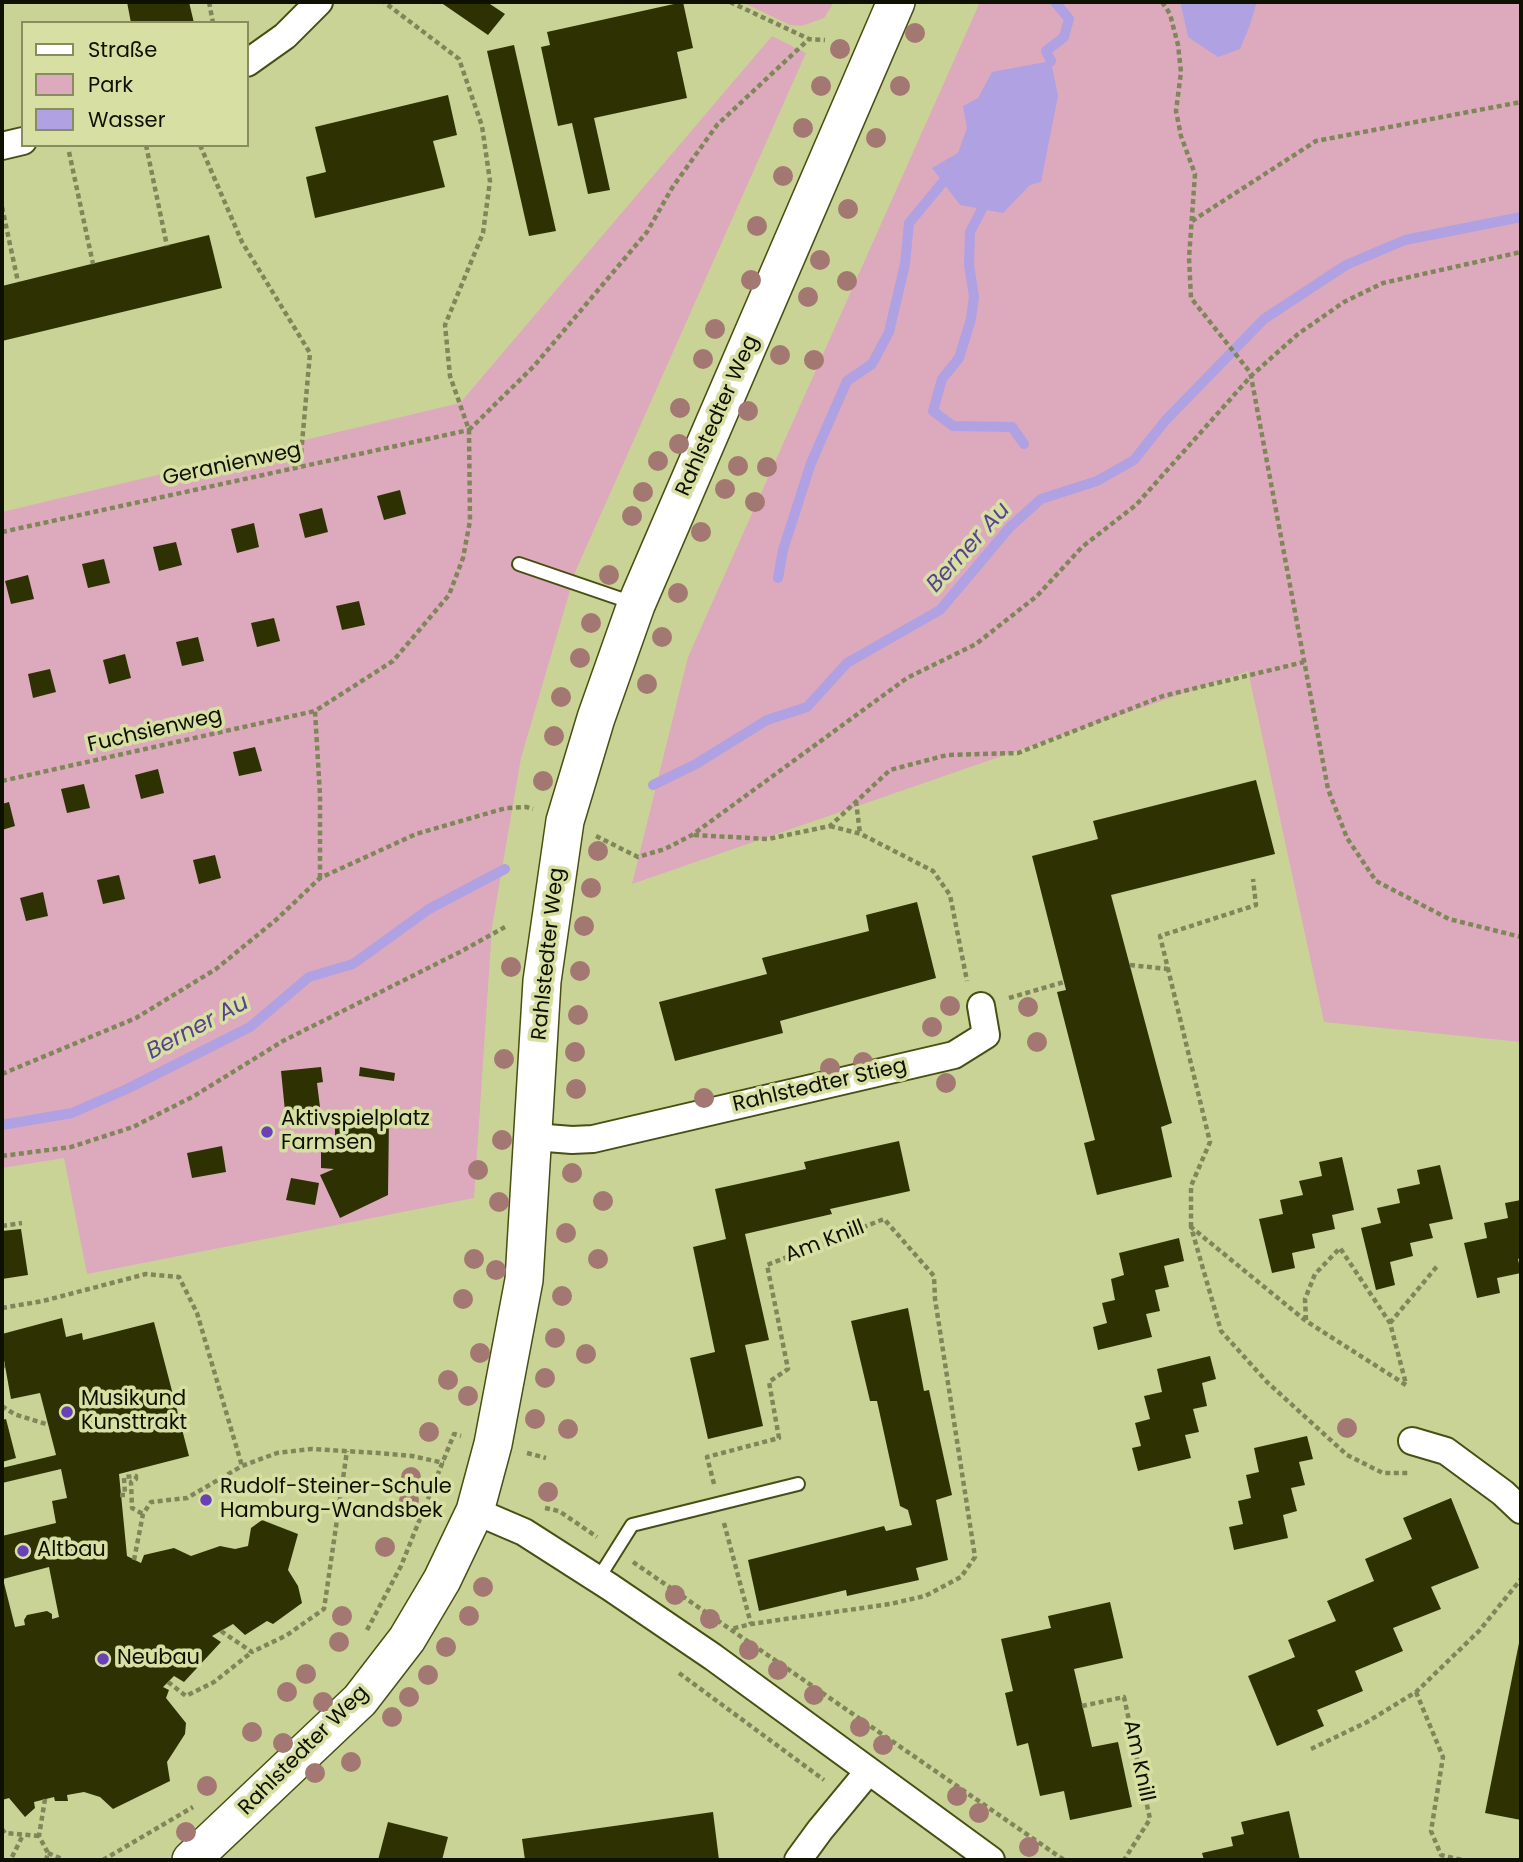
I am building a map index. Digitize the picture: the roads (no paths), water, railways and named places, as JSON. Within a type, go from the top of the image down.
[{"type":"main road","name":"Rahlstedter Weg","points":[[191,1860],[360,1700],[407,1639],[442,1580],[475,1511],[493,1444],[524,1280],[542,981],[565,821],[596,718],[636,604],[896,2]]},
{"type":"street","points":[[248,62],[285,36],[319,2]]},
{"type":"street","points":[[2,146],[21,141]]},
{"type":"street","name":"Rahlstedter Stieg","points":[[534,1137],[593,1139],[954,1055],[986,1035],[981,1006]]},
{"type":"street","points":[[1412,1441],[1447,1451],[1521,1510]]},
{"type":"street","points":[[475,1511],[524,1532],[598,1579],[713,1657],[991,1860]]},
{"type":"street","points":[[798,1860],[868,1772]]},
{"type":"lane","points":[[519,564],[636,604]]},
{"type":"lane","points":[[598,1579],[632,1525],[798,1484]]},
{"type":"water","points":[[1180,2],[1257,2],[1240,49],[1218,57],[1188,37]]},
{"type":"water","points":[[1051,61],[1058,96],[1041,182],[1030,185],[1003,213],[960,205],[932,168],[958,153],[967,128],[963,106],[978,98],[992,72]]},
{"type":"waterway","points":[[1051,61],[1046,51],[1064,37],[1069,19],[1055,2]]},
{"type":"waterway","points":[[778,578],[783,550],[811,463],[847,381],[872,364],[889,332],[905,264],[909,223],[943,182]]},
{"type":"waterway","points":[[982,209],[970,232],[969,265],[974,297],[971,319],[959,358],[942,379],[933,411],[953,426],[1012,427],[1024,444]]},
{"type":"waterway","name":"Berner Au","points":[[653,785],[696,764],[767,720],[807,707],[847,663],[940,610],[1010,527],[1041,499],[1097,481],[1134,460],[1165,421],[1264,319],[1346,265],[1405,240],[1521,217]]},
{"type":"waterway","name":"Berner Au","points":[[2,1125],[72,1113],[129,1088],[250,1027],[309,977],[353,964],[429,909],[505,869]]},
{"type":"place","name":"Aktivspielplatz Farmsen","points":[[267,1132]]},
{"type":"place","name":"Musik und Kunsttrakt","points":[[67,1412]]},
{"type":"place","name":"Rudolf-Steiner-Schule Hamburg-Wandsbek","points":[[206,1500]]},
{"type":"place","name":"Altbau","points":[[23,1551]]},
{"type":"place","name":"Neubau","points":[[103,1659]]}]
